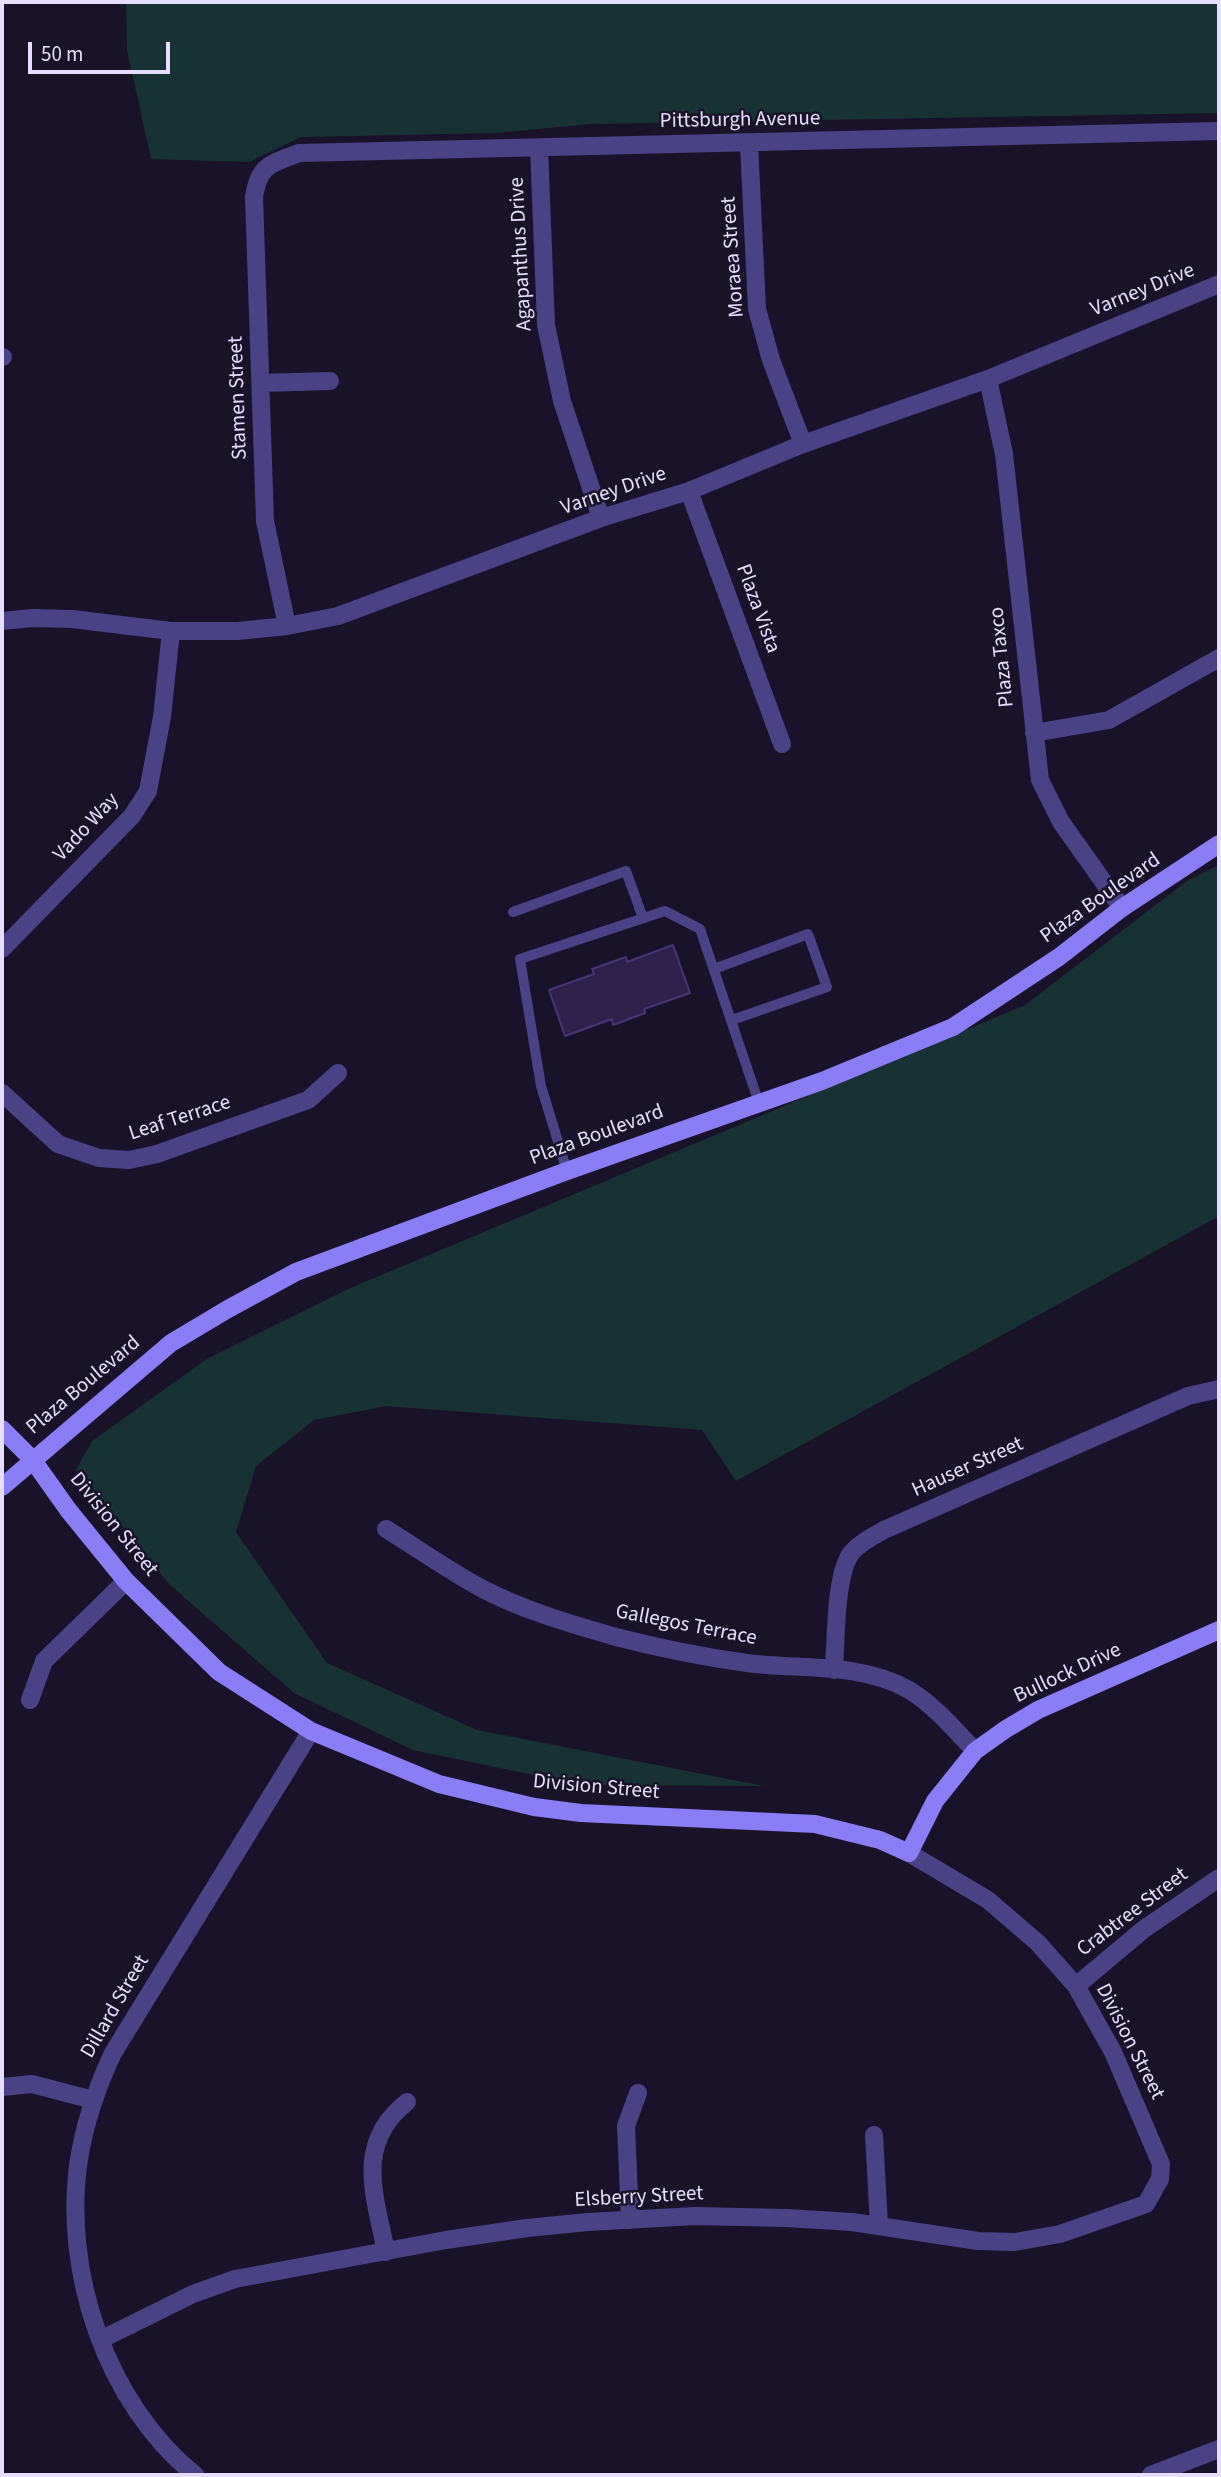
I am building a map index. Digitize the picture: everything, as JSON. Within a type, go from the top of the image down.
[{"type":"main road","name":"Plaza Boulevard","points":[[2,1487],[171,1343],[228,1308],[296,1272],[567,1171],[822,1081],[953,1027],[1059,957],[1122,908],[1219,845]]},
{"type":"main road","name":"Division Street","points":[[2,1429],[32,1459],[69,1511],[126,1581],[219,1672],[311,1731],[439,1784],[534,1807],[580,1813],[815,1824],[880,1840],[909,1853]]},
{"type":"main road","name":"Bullock Drive","points":[[909,1853],[935,1801],[975,1751],[1038,1710],[1219,1630]]},
{"type":"street","name":"Pittsburgh Avenue","points":[[264,167],[299,153],[1219,131]]},
{"type":"street","name":"Moraea Street","points":[[749,144],[757,309],[771,360],[803,444]]},
{"type":"street","name":"Agapanthus Drive","points":[[538,148],[546,325],[562,401],[601,519]]},
{"type":"street","name":"Stamen Street","points":[[264,167],[256,182],[254,197],[265,521],[287,626]]},
{"type":"street","name":"Varney Drive","points":[[2,621],[32,618],[72,619],[171,631],[238,632],[338,616],[601,519],[688,491],[803,444],[988,379],[1219,284]]},
{"type":"street","name":"Plaza Taxco","points":[[988,379],[1004,454],[1040,780],[1056,812],[1122,908]]},
{"type":"street","points":[[261,383],[330,381]]},
{"type":"street","name":"Plaza Vista","points":[[688,491],[782,744]]},
{"type":"street","name":"Vado Way","points":[[2,949],[132,816],[148,791],[162,717],[171,631]]},
{"type":"street","points":[[1034,733],[1109,720],[1219,657]]},
{"type":"street","name":"Leaf Terrace","points":[[2,1093],[58,1144],[85,1155],[129,1160],[158,1154],[308,1100],[338,1073]]},
{"type":"street","name":"Hauser Street","points":[[834,1670],[842,1571],[852,1552],[865,1540],[1188,1396],[1219,1389]]},
{"type":"street","name":"Gallegos Terrace","points":[[386,1529],[482,1589],[571,1623],[617,1637],[705,1657],[834,1670],[887,1680],[910,1691],[939,1714],[975,1751]]},
{"type":"street","points":[[30,1700],[44,1661],[126,1581]]},
{"type":"street","name":"Dillard Street","points":[[195,2475],[172,2453],[138,2412],[102,2339],[83,2281],[76,2220],[79,2160],[93,2100],[113,2053],[311,1731]]},
{"type":"street","name":"Division Street","points":[[909,1853],[988,1900],[1038,1943],[1076,1986],[1113,2052],[1161,2164]]},
{"type":"street","name":"Crabtree Street","points":[[1076,1986],[1144,1928],[1219,1878]]},
{"type":"street","points":[[2,2087],[32,2084],[93,2100]]},
{"type":"street","points":[[630,2220],[626,2126],[638,2093]]},
{"type":"street","points":[[386,2252],[372,2174],[372,2160],[383,2127],[396,2110],[407,2102]]},
{"type":"street","points":[[874,2135],[879,2225]]},
{"type":"street","name":"Elsberry Street","points":[[102,2339],[193,2294],[235,2278],[527,2228],[695,2216],[786,2218],[879,2225],[978,2241],[1033,2240],[1060,2234],[1146,2204],[1160,2179],[1161,2164]]},
{"type":"street","points":[[1152,2475],[1219,2449]]},
{"type":"lane","points":[[513,912],[626,871],[643,918]]},
{"type":"lane","points":[[567,1171],[541,1086],[520,959],[665,911],[700,929],[759,1103]]},
{"type":"lane","points":[[714,969],[808,934],[828,987],[732,1020]]},
{"type":"green space","points":[[126,2],[1219,2],[1219,113],[590,124],[496,133],[301,137],[249,162],[151,159],[127,50]]},
{"type":"green space","points":[[1219,865],[1219,1216],[736,1481],[702,1430],[386,1406],[314,1420],[256,1466],[236,1532],[327,1663],[477,1730],[764,1786],[582,1785],[413,1750],[294,1693],[170,1585],[76,1470],[92,1441],[207,1359],[348,1289],[1025,1005],[1187,881]]},
{"type":"building","points":[[673,945],[690,993],[644,1009],[645,1013],[613,1025],[612,1019],[565,1036],[549,990],[594,974],[592,969],[626,957],[627,962]]}]
